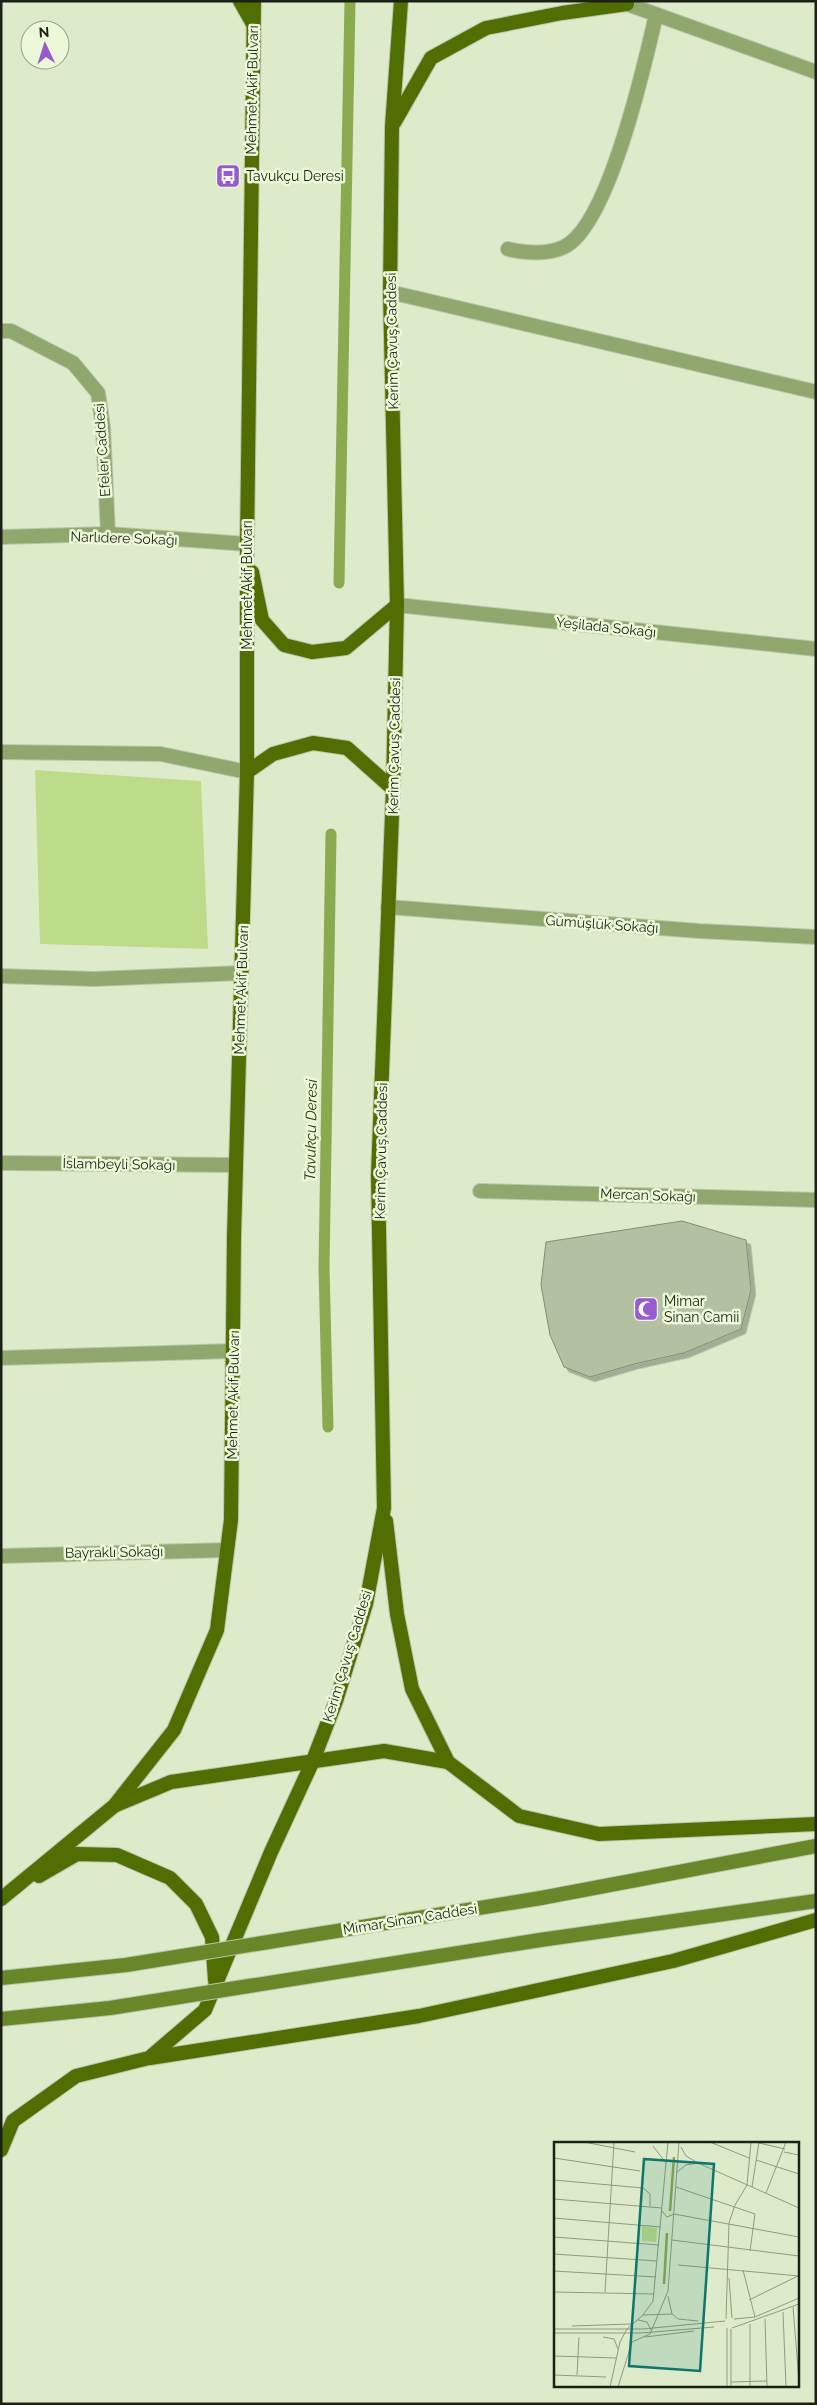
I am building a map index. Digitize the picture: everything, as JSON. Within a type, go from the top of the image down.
[{"type":"main road","points":[[240,1],[253,24]]},
{"type":"main road","name":"Mehmet Akif Bulvarı","points":[[2,1897],[114,1806],[174,1730],[217,1630],[232,1520],[236,1165],[247,772],[247,544],[254,1]]},
{"type":"main road","name":"Kerim Çavuş Caddesi","points":[[1,2150],[13,2122],[76,2076],[149,2058],[205,2010],[312,1763],[336,1701],[366,1604],[384,1508],[378,1176],[393,789],[397,605],[390,292],[392,126],[401,1]]},
{"type":"main road","points":[[392,126],[431,58],[486,28],[623,3]]},
{"type":"main road","points":[[247,544],[262,620],[284,645],[312,652],[346,648],[397,605]]},
{"type":"main road","points":[[247,772],[273,754],[313,743],[348,748],[393,789]]},
{"type":"main road","points":[[384,1508],[397,1614],[412,1689],[448,1762],[519,1816],[599,1834],[816,1824]]},
{"type":"main road","points":[[114,1806],[171,1782],[312,1763],[384,1751],[448,1762]]},
{"type":"main road","name":"Mimar Sinan Caddesi","points":[[1,1978],[126,1965],[541,1898],[816,1846]]},
{"type":"main road","points":[[2,1897],[77,1854],[118,1855],[170,1878],[196,1904],[212,1937],[215,1984]]},
{"type":"main road","points":[[1,2020],[110,2008],[540,1940],[816,1901]]},
{"type":"main road","points":[[149,2058],[419,2016],[673,1961],[816,1920]]},
{"type":"street","points":[[623,3],[816,72]]},
{"type":"street","points":[[508,249],[528,254],[565,246],[594,214],[615,163],[638,98],[656,15]]},
{"type":"street","points":[[390,292],[816,392]]},
{"type":"street","name":"Efeler Caddesi","points":[[1,331],[11,331],[72,363],[98,393],[103,427],[108,534]]},
{"type":"street","name":"Narlıdere Sokağı","points":[[1,537],[108,534],[247,544]]},
{"type":"street","name":"Yeşilada Sokağı","points":[[397,605],[816,649]]},
{"type":"street","points":[[1,752],[161,754],[247,772]]},
{"type":"street","name":"Gümüşlük Sokağı","points":[[388,907],[699,931],[816,937]]},
{"type":"street","points":[[1,976],[94,979],[241,973]]},
{"type":"street","name":"İslambeyli Sokağı","points":[[1,1163],[236,1165]]},
{"type":"street","name":"Mercan Sokağı","points":[[480,1190],[816,1200]]},
{"type":"street","points":[[1,1358],[233,1351]]},
{"type":"street","name":"Bayraklı Sokağı","points":[[1,1556],[227,1550]]},
{"type":"green space","points":[[35,770],[201,781],[208,949],[40,944]]},
{"type":"building","name":"Mimar Sinan Camii","points":[[682,1221],[746,1240],[751,1290],[741,1329],[684,1353],[634,1364],[590,1377],[564,1367],[550,1335],[541,1285],[546,1242]]},
{"type":"waterway","name":"Tavukçu Deresi","points":[[339,583],[350,1]]},
{"type":"waterway","name":"Tavukçu Deresi","points":[[328,1427],[324,1268],[331,834]]},
{"type":"place","name":"Tavukçu Deresi","points":[[228,176]]},
{"type":"place","name":"Mimar Sinan Camii","points":[[646,1309]]}]
